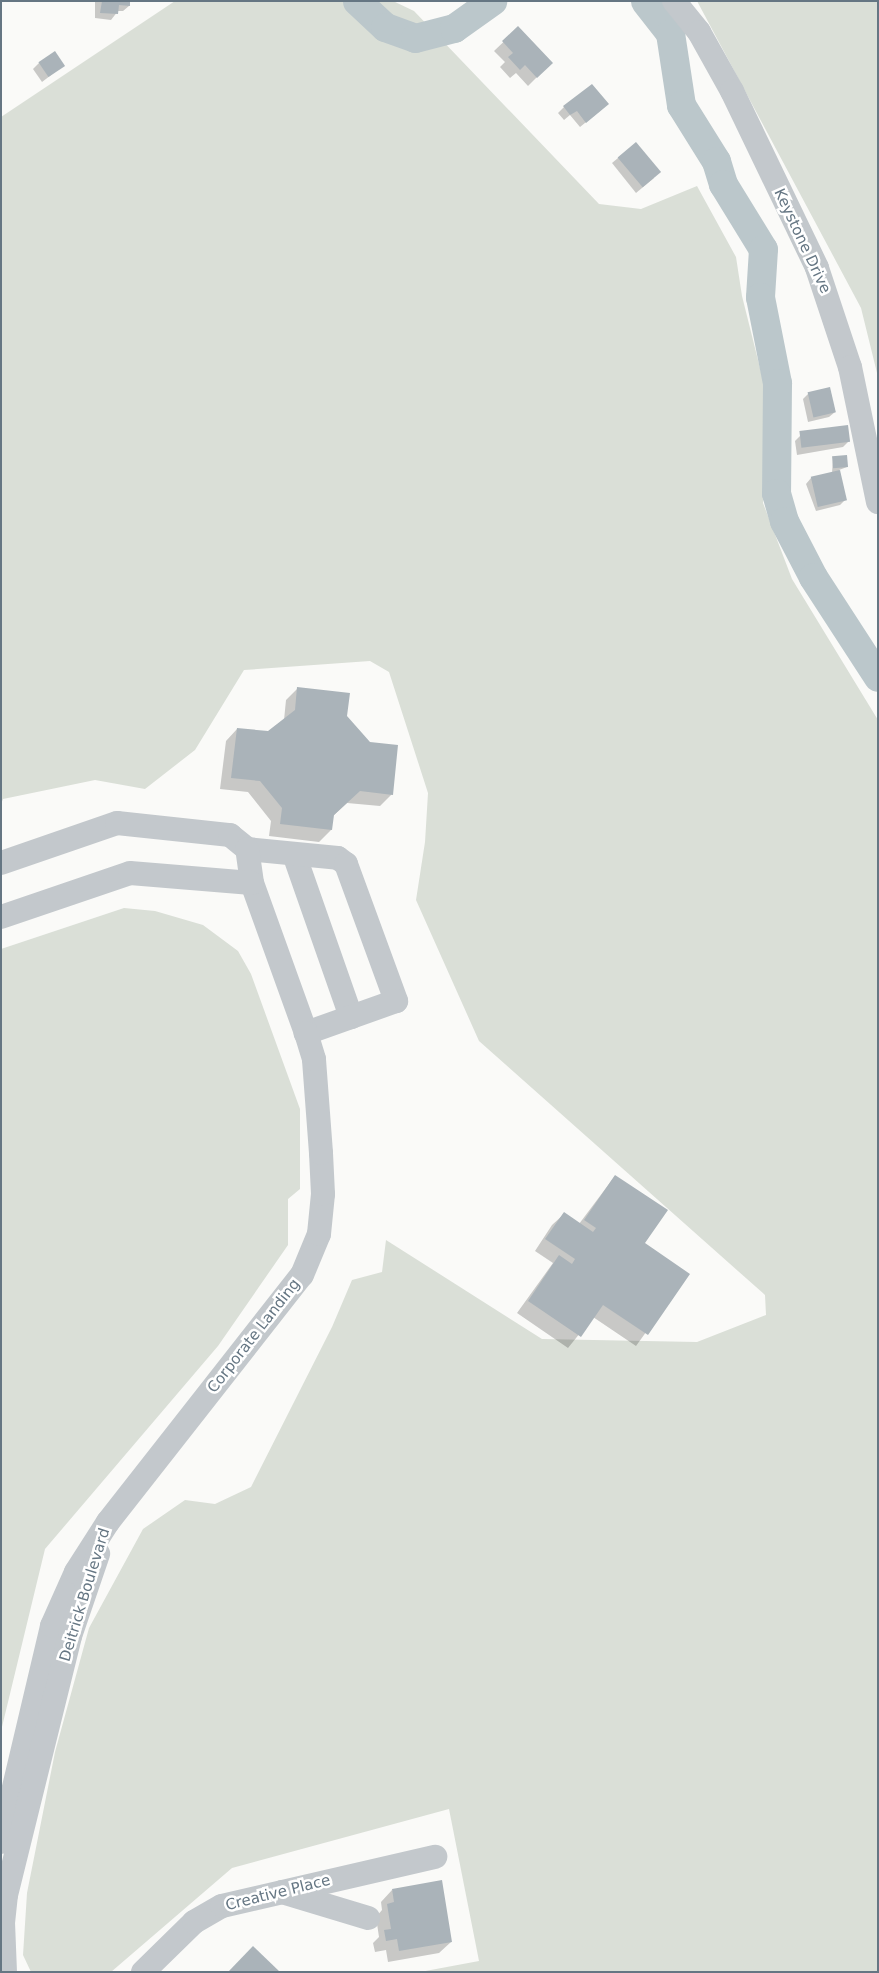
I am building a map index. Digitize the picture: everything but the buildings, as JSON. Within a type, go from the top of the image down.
[{"type":"street","name":"Keystone Drive","points":[[674,1],[699,32],[732,91],[817,268],[850,367],[878,502]]},
{"type":"street","points":[[1,863],[117,822],[230,835],[247,849],[338,858],[346,864],[396,1001],[306,1033]]},
{"type":"street","name":"Corporate Landing","points":[[108,1522],[302,1275],[319,1234],[323,1194],[314,1059],[252,883],[247,849]]},
{"type":"street","points":[[294,854],[351,1017]]},
{"type":"street","points":[[1,917],[130,873],[252,883]]},
{"type":"street","name":"Deitrick Boulevard","points":[[1,1842],[52,1626],[76,1572],[108,1522]]},
{"type":"street","name":"Deitrick Boulevard","points":[[5,1972],[3,1923],[6,1895],[70,1636],[108,1522]]},
{"type":"street","name":"Creative Place","points":[[143,1972],[194,1922],[222,1906],[280,1891],[435,1857]]},
{"type":"street","points":[[280,1891],[368,1918]]},
{"type":"shaded area","points":[[175,1],[393,1],[414,11],[599,204],[641,209],[697,186],[736,257],[742,296],[772,416],[763,503],[792,579],[878,720],[878,1972],[420,1972],[479,1961],[449,1809],[232,1868],[111,1972],[31,1972],[23,1955],[27,1893],[55,1752],[89,1628],[143,1529],[185,1500],[215,1504],[251,1487],[332,1327],[352,1280],[382,1272],[386,1240],[542,1339],[697,1342],[766,1315],[765,1295],[479,1041],[416,900],[425,842],[428,793],[389,672],[370,661],[244,670],[195,750],[145,789],[95,780],[3,799],[1,804],[1,117]]},
{"type":"shaded area","points":[[697,1],[878,1],[878,377],[861,308]]},
{"type":"shaded area","points":[[124,908],[155,911],[203,925],[238,951],[251,974],[300,1109],[300,1189],[288,1199],[288,1245],[218,1346],[45,1549],[1,1731],[1,949]]},
{"type":"waterway","points":[[357,1],[385,27],[415,38],[454,28],[492,1]]},
{"type":"waterway","points":[[645,1],[670,33],[681,105],[716,161],[723,184],[763,249],[760,297],[777,383],[776,493],[784,521],[813,577],[878,677]]}]
